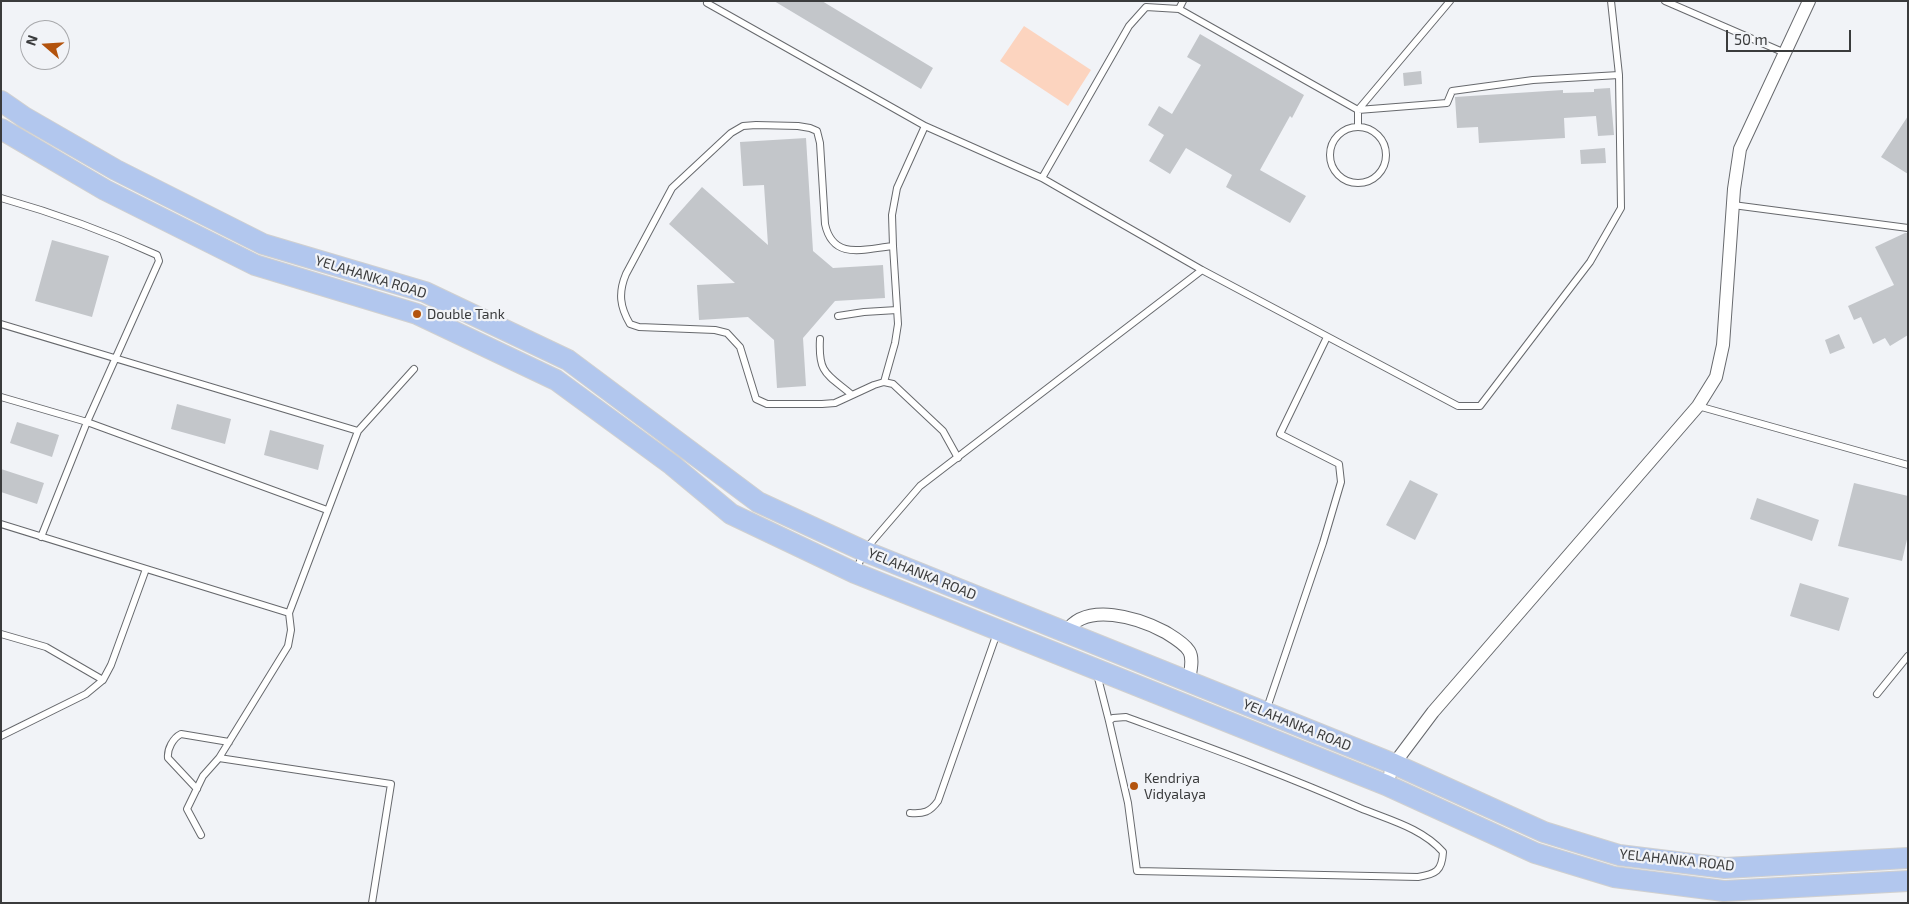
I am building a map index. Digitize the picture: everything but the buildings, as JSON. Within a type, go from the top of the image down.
[{"type":"main road","name":"YELAHANKA ROAD","points":[[1,101],[24,117],[116,170],[263,244],[425,292],[568,360],[758,502],[864,551],[1394,764],[1544,832],[1619,855],[1725,868],[1908,858]]},
{"type":"main road","name":"YELAHANKA ROAD","points":[[1,129],[105,190],[255,265],[417,314],[556,380],[672,465],[731,514],[855,572],[1386,785],[1536,853],[1614,877],[1724,891],[1908,880]]},
{"type":"street","points":[[1386,785],[1394,764],[1433,712],[1698,406],[1716,377],[1723,345],[1733,205],[1740,149],[1809,1]]},
{"type":"street","points":[[1066,632],[1071,625],[1077,622],[1100,615],[1117,615],[1158,628],[1177,639],[1189,652],[1191,664],[1189,681]]},
{"type":"lane","points":[[1180,9],[1183,1]]},
{"type":"lane","points":[[1358,127],[1358,110],[1450,1]]},
{"type":"lane","points":[[707,3],[925,126],[1042,178],[1202,270],[1458,406],[1480,406],[1590,262],[1621,208],[1619,75],[1611,1]]},
{"type":"lane","points":[[1665,1],[1785,53]]},
{"type":"lane","points":[[1042,178],[1129,26],[1146,7],[1180,9],[1358,110],[1447,103],[1452,91],[1532,80],[1619,75]]},
{"type":"lane","points":[[893,246],[852,250],[839,248],[831,242],[825,224],[820,143],[817,131],[798,126],[743,126],[731,132],[672,188],[621,286],[620,298],[624,313],[630,324],[715,330],[727,333],[740,347],[756,399],[767,404],[822,404],[835,402],[884,382],[893,384],[943,431],[958,458]]},
{"type":"lane","points":[[884,382],[895,343],[897,310],[892,215],[897,188],[925,126]]},
{"type":"lane","points":[[1358,127],[1367,128],[1374,132],[1385,146],[1386,155],[1380,172],[1374,178],[1366,182],[1357,183],[1348,181],[1340,176],[1331,160],[1331,150],[1334,141],[1340,134],[1348,129],[1358,127]]},
{"type":"lane","points":[[1,198],[44,210],[157,255],[159,261],[87,422],[41,537]]},
{"type":"lane","points":[[1733,205],[1908,228]]},
{"type":"lane","points":[[855,572],[864,551],[920,486],[1202,270]]},
{"type":"lane","points":[[838,316],[851,313],[897,310]]},
{"type":"lane","points":[[1,324],[358,431]]},
{"type":"lane","points":[[1265,712],[1320,552],[1341,482],[1339,464],[1280,434],[1327,337]]},
{"type":"lane","points":[[820,339],[821,366],[828,375],[852,395]]},
{"type":"lane","points":[[201,835],[188,809],[202,776],[219,758],[288,646],[291,630],[289,613],[358,431],[414,368]]},
{"type":"lane","points":[[1,397],[87,422],[327,510]]},
{"type":"lane","points":[[1698,406],[1908,465]]},
{"type":"lane","points":[[1,524],[289,613]]},
{"type":"lane","points":[[1,736],[86,694],[103,680],[111,665],[146,569]]},
{"type":"lane","points":[[910,814],[926,812],[938,801],[998,630]]},
{"type":"lane","points":[[1,634],[46,647],[103,680]]},
{"type":"lane","points":[[1877,694],[1908,656]]},
{"type":"lane","points":[[1096,669],[1128,803],[1137,871],[1418,877],[1434,874],[1442,865],[1443,852],[1432,840],[1411,828],[1303,783],[1126,717],[1113,718],[1109,722]]},
{"type":"lane","points":[[197,789],[168,758],[168,752],[176,737],[181,734],[229,742]]},
{"type":"lane","points":[[219,758],[391,784],[372,903]]},
{"type":"shaded area","points":[[1024,26],[1091,70],[1068,106],[1000,61]]},
{"type":"place","name":"Double Tank","points":[[417,314]]},
{"type":"place","name":"Kendriya Vidyalaya","points":[[1134,786]]}]
